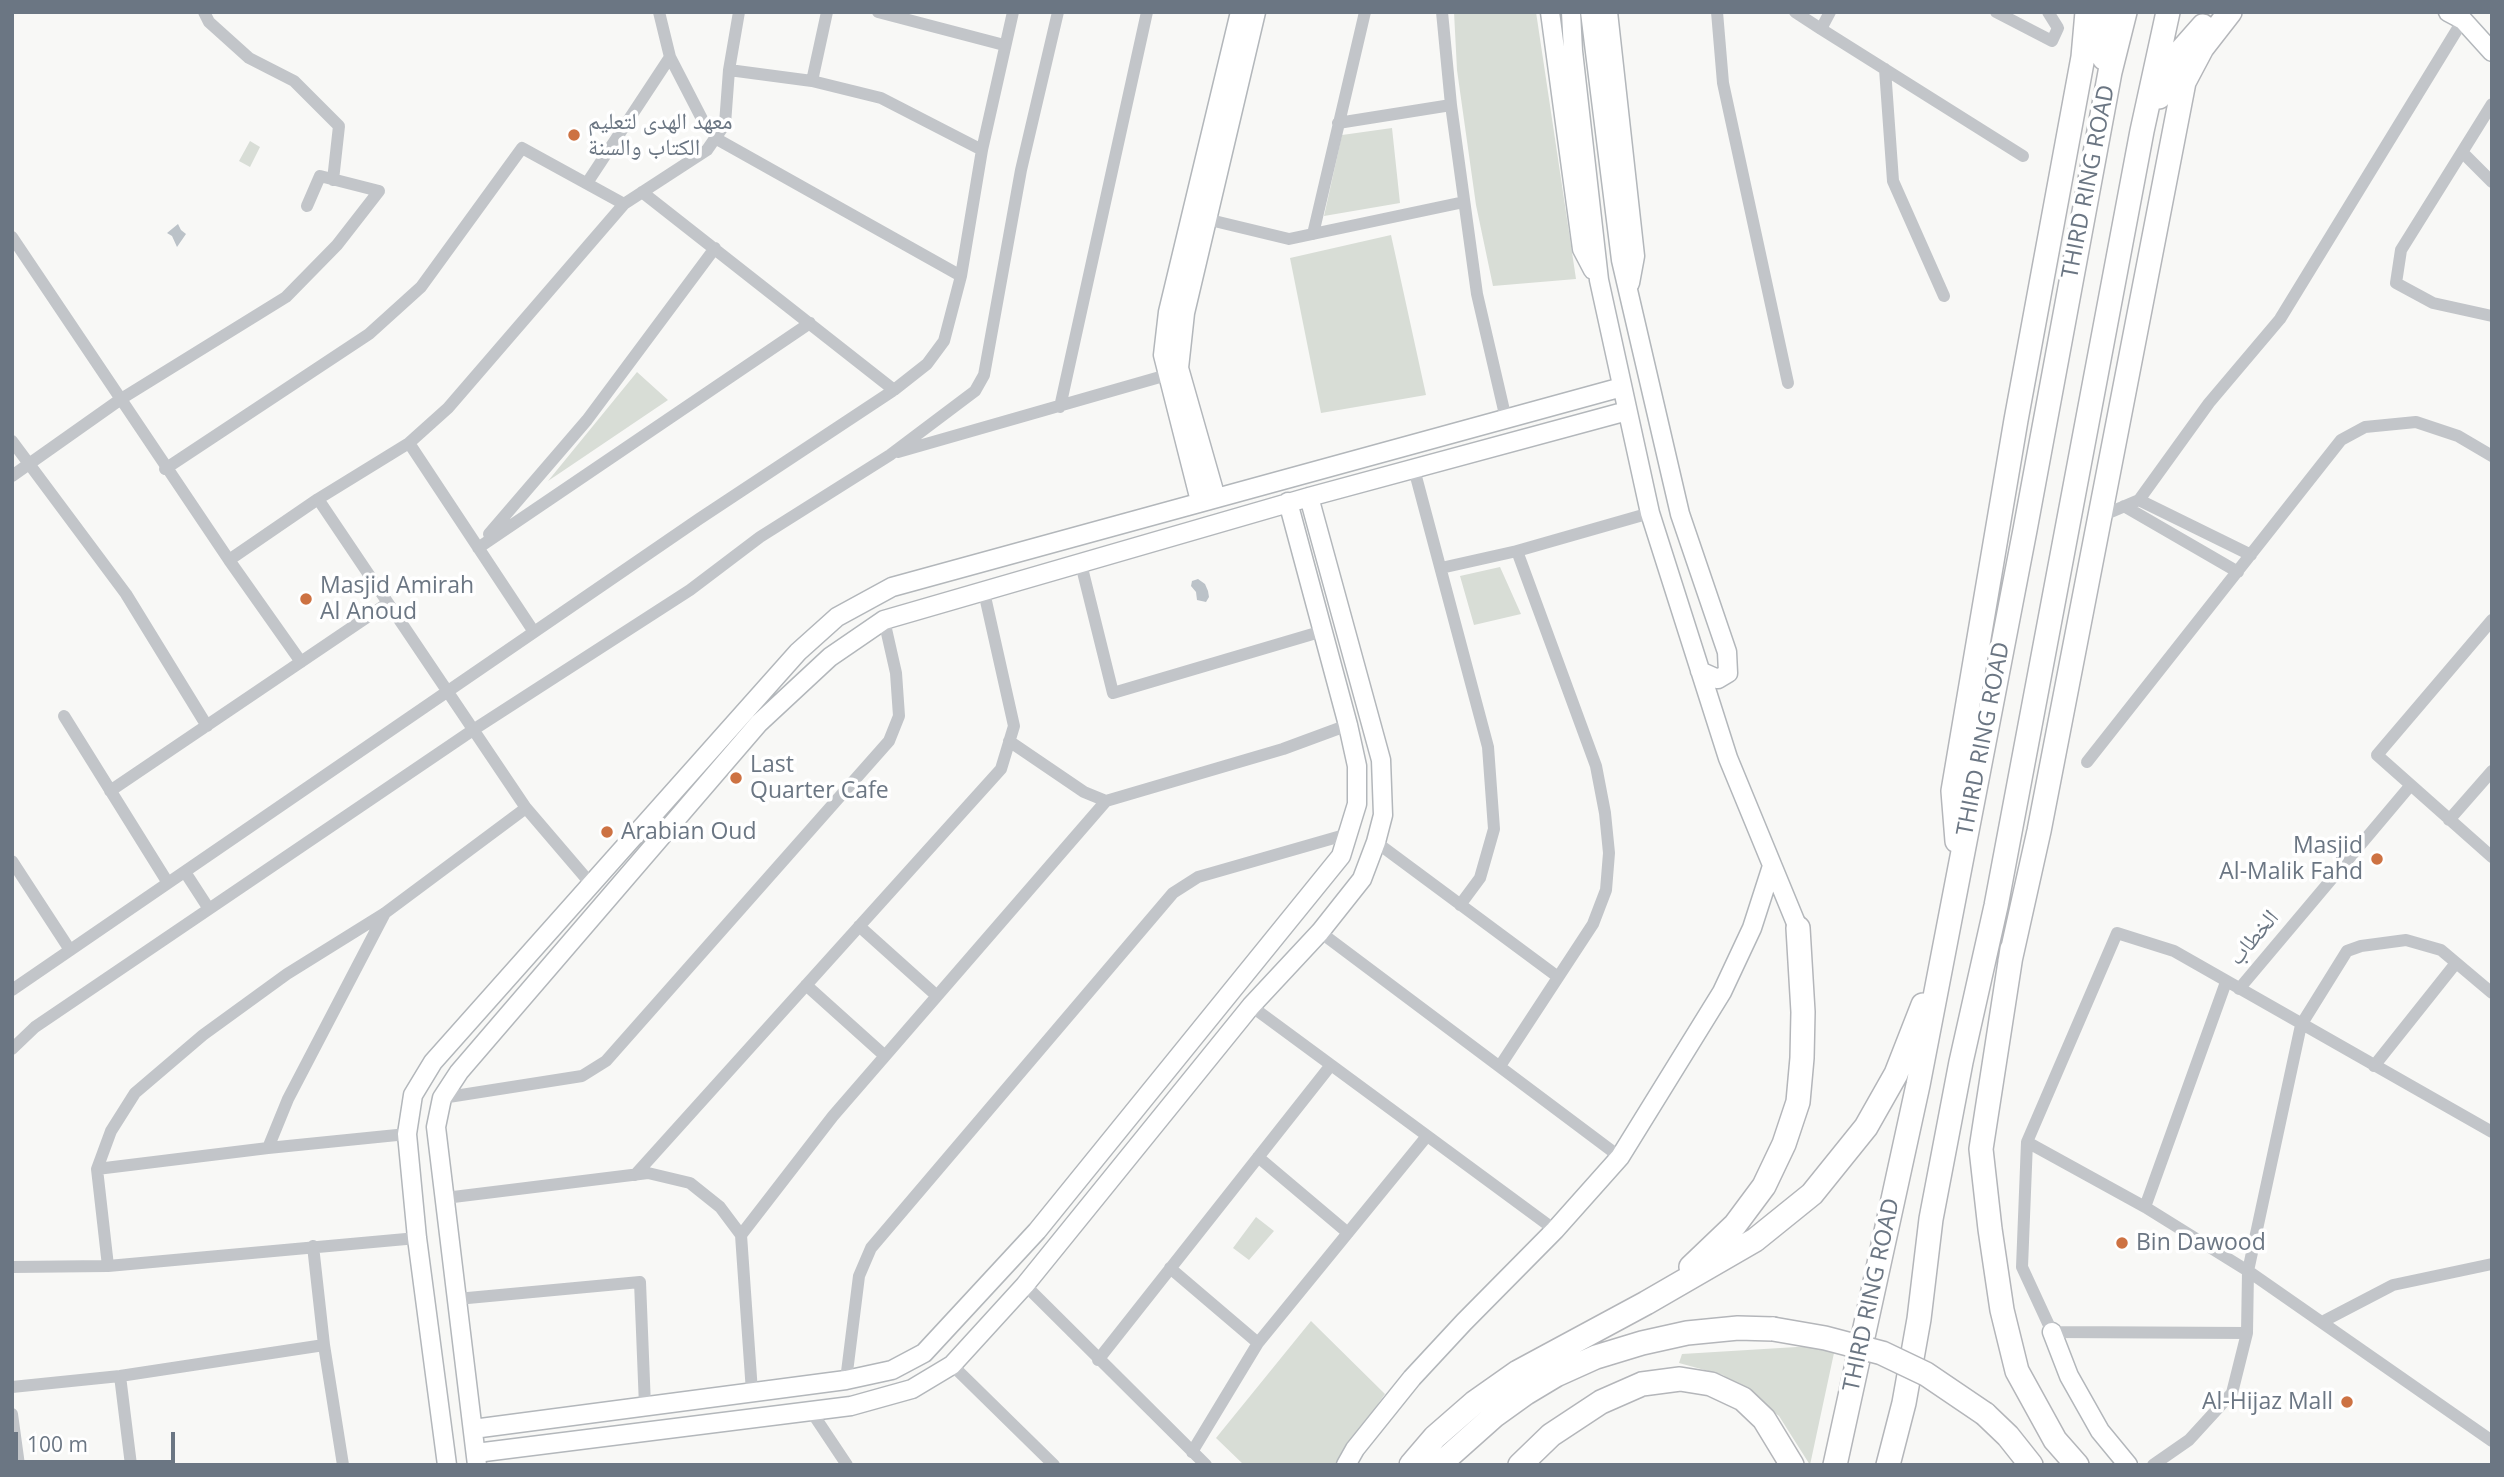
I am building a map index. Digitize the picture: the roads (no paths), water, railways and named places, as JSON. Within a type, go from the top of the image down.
[{"type":"highway","points":[[1959,869],[1953,790],[2016,420],[2083,57],[2087,12]]},
{"type":"highway","points":[[2103,108],[2104,12]]},
{"type":"highway","name":"THIRD RING ROAD","points":[[1835,1465],[1918,1086],[2103,108],[2125,12]]},
{"type":"highway","name":"THIRD RING ROAD","points":[[1888,1465],[1904,1403],[1919,1319],[1931,1219],[2019,784],[2168,12]]},
{"type":"highway","points":[[2143,131],[2180,52],[2206,23],[2223,12]]},
{"type":"highway","points":[[2010,961],[2039,831],[2184,82],[2202,48],[2230,12]]},
{"type":"highway","points":[[2016,420],[2064,321]]},
{"type":"highway","points":[[2019,784],[2022,840],[2010,961],[1981,1149],[2002,1310],[2017,1371],[2055,1440],[2073,1462]]},
{"type":"highway","points":[[1646,1304],[1735,1225],[1764,1186],[1784,1144],[1798,1102],[1802,1059],[1803,1012],[1798,928]]},
{"type":"highway","points":[[1410,1465],[1435,1437],[1474,1403],[1518,1372],[1646,1304],[1755,1240],[1812,1194],[1866,1127],[1896,1074],[1942,957]]},
{"type":"highway","points":[[1439,1465],[1494,1416],[1556,1375],[1596,1357],[1642,1343],[1687,1333],[1738,1328],[1773,1329],[1825,1338],[1882,1353],[1926,1374],[1985,1414],[2008,1436],[2031,1465]]},
{"type":"highway","points":[[1520,1465],[1552,1435],[1601,1402],[1642,1384],[1680,1379],[1711,1384],[1743,1399],[1765,1419],[1792,1465]]},
{"type":"street","points":[[204,12],[209,22],[249,58],[294,81],[339,126],[333,180]]},
{"type":"street","points":[[659,12],[670,57],[702,119]]},
{"type":"street","points":[[229,560],[318,499],[409,443],[448,408],[624,204],[707,150],[725,124],[729,70],[739,12]]},
{"type":"street","points":[[812,81],[827,12]]},
{"type":"street","points":[[878,12],[1004,45]]},
{"type":"street","points":[[12,990],[534,632],[894,390],[927,364],[944,341],[961,276],[982,150],[1013,12]]},
{"type":"street","points":[[12,1049],[35,1027],[473,730],[690,590],[760,537],[890,454],[975,391],[984,375],[1021,170],[1058,12]]},
{"type":"street","points":[[1060,407],[1147,12]]},
{"type":"street","points":[[1208,499],[1167,375],[1163,355],[1168,312],[1240,12]]},
{"type":"street","points":[[1208,499],[1179,368],[1185,313],[1256,12]]},
{"type":"street","points":[[1312,234],[1364,12]]},
{"type":"street","points":[[1442,12],[1451,105],[1478,294],[1506,419]]},
{"type":"street","points":[[1550,12],[1582,249],[1599,280]]},
{"type":"street","points":[[1571,12],[1599,280],[1650,513],[1728,758],[1798,928]]},
{"type":"street","points":[[1590,12],[1621,260],[1680,514],[1727,652],[1728,673],[1718,679],[1700,671]]},
{"type":"street","points":[[1608,12],[1635,256],[1629,293]]},
{"type":"street","points":[[1717,12],[1723,83],[1788,383]]},
{"type":"street","points":[[1795,12],[2023,156]]},
{"type":"street","points":[[1821,29],[1830,12]]},
{"type":"street","points":[[1996,12],[2052,41],[2058,28],[2048,12]]},
{"type":"street","points":[[2098,517],[2138,500],[2209,403],[2280,319],[2454,14],[2492,52]]},
{"type":"street","points":[[587,183],[670,57]]},
{"type":"street","points":[[1885,69],[1893,181],[1944,296]]},
{"type":"street","points":[[729,70],[812,81],[881,99],[982,150]]},
{"type":"street","points":[[2492,104],[2401,250],[2396,283],[2433,303],[2492,316]]},
{"type":"street","points":[[1339,123],[1451,105]]},
{"type":"street","points":[[715,138],[961,276]]},
{"type":"street","points":[[165,469],[369,334],[421,287],[522,148],[624,204]]},
{"type":"street","points":[[2462,152],[2492,181]]},
{"type":"street","points":[[12,476],[121,399],[286,297],[337,245],[379,191],[320,176],[307,206]]},
{"type":"street","points":[[642,192],[894,390]]},
{"type":"street","points":[[1206,219],[1289,239],[1464,202]]},
{"type":"street","points":[[12,237],[17,253],[121,399],[165,469],[301,662]]},
{"type":"street","points":[[478,548],[587,420],[715,248]]},
{"type":"street","points":[[478,548],[810,323]]},
{"type":"street","points":[[890,454],[1167,375]]},
{"type":"street","points":[[447,1465],[417,1238],[407,1134],[412,1095],[432,1062],[798,652],[837,617],[891,587],[1622,387]]},
{"type":"street","points":[[1309,496],[1381,760],[1384,815],[1376,842],[1362,879],[1320,932],[1251,1006],[1025,1285],[952,1365],[912,1389],[851,1406],[476,1459],[436,1127],[442,1098],[459,1072],[759,723],[830,657],[884,620],[1309,496],[1627,411]]},
{"type":"street","points":[[2087,762],[2341,440],[2365,427],[2416,422],[2458,436],[2492,456]]},
{"type":"street","points":[[12,441],[126,594],[207,726]]},
{"type":"street","points":[[409,443],[534,632]]},
{"type":"street","points":[[1414,468],[1488,747],[1494,829],[1480,878],[1460,905]]},
{"type":"street","points":[[318,499],[526,808],[591,884]]},
{"type":"street","points":[[2138,500],[2251,555]]},
{"type":"street","points":[[473,1429],[846,1380],[892,1370],[924,1353],[945,1333],[1037,1231],[1332,867],[1340,856],[1348,835],[1357,804],[1357,766],[1288,502]]},
{"type":"street","points":[[2124,506],[2238,572]]},
{"type":"street","points":[[1441,568],[1517,551],[1650,513]]},
{"type":"street","points":[[1500,1066],[1593,924],[1606,890],[1609,853],[1596,766],[1517,551]]},
{"type":"street","points":[[1081,564],[1113,693],[1323,631]]},
{"type":"street","points":[[635,1175],[1001,769],[1014,726],[984,592]]},
{"type":"street","points":[[110,791],[388,603]]},
{"type":"street","points":[[442,1098],[582,1076],[606,1061],[889,741],[899,716],[896,673],[884,620]]},
{"type":"street","points":[[2492,620],[2377,755],[2492,858]]},
{"type":"street","points":[[64,716],[168,883]]},
{"type":"street","points":[[741,1235],[833,1116],[1107,802],[1283,750],[1348,725]]},
{"type":"street","points":[[1009,741],[1084,792],[1107,802]]},
{"type":"street","points":[[2449,820],[2492,771]]},
{"type":"street","name":"الخطاب","points":[[2239,989],[2410,786]]},
{"type":"street","points":[[108,1266],[97,1169],[111,1131],[135,1093],[203,1035],[277,982],[385,913],[526,808]]},
{"type":"street","points":[[846,1380],[859,1276],[872,1248],[1173,893],[1198,877],[1348,835]]},
{"type":"street","points":[[1376,842],[1558,977]]},
{"type":"street","points":[[12,861],[70,950]]},
{"type":"street","points":[[1346,1465],[1355,1449],[1412,1378],[1555,1230],[1620,1157],[1722,992],[1752,928],[1772,866]]},
{"type":"street","points":[[185,872],[209,909]]},
{"type":"street","points":[[268,1148],[288,1099],[385,913]]},
{"type":"street","points":[[859,926],[937,996]]},
{"type":"street","points":[[1320,932],[1620,1157]]},
{"type":"street","points":[[2127,1465],[2100,1431],[2069,1376],[2022,1267],[2027,1142],[2117,933],[2174,951],[2492,1132]]},
{"type":"street","points":[[2153,1465],[2189,1440],[2232,1393],[2248,1333],[2248,1271],[2301,1025],[2347,951],[2361,946],[2406,940],[2441,950],[2492,993]]},
{"type":"street","points":[[2374,1066],[2456,963]]},
{"type":"street","points":[[2145,1207],[2226,982]]},
{"type":"street","points":[[806,985],[885,1056]]},
{"type":"street","points":[[1251,1006],[1555,1230]]},
{"type":"street","points":[[1098,1360],[1331,1065]]},
{"type":"street","points":[[97,1169],[407,1134]]},
{"type":"street","points":[[1192,1452],[1258,1343],[1427,1136]]},
{"type":"street","points":[[2027,1142],[2145,1207],[2248,1271],[2492,1441]]},
{"type":"street","points":[[1258,1157],[1348,1233]]},
{"type":"street","points":[[445,1198],[648,1173],[690,1182],[720,1207],[741,1235],[752,1392]]},
{"type":"street","points":[[12,1268],[108,1266],[417,1238]]},
{"type":"street","points":[[313,1246],[324,1345],[343,1465]]},
{"type":"street","points":[[2322,1322],[2393,1285],[2492,1264]]},
{"type":"street","points":[[1170,1268],[1258,1343]]},
{"type":"street","points":[[457,1299],[640,1282],[645,1406]]},
{"type":"street","points":[[1025,1285],[1206,1465]]},
{"type":"street","points":[[2052,1332],[2248,1333]]},
{"type":"street","points":[[12,1387],[120,1376],[324,1345]]},
{"type":"street","points":[[952,1365],[1055,1465]]},
{"type":"street","points":[[120,1376],[131,1465]]},
{"type":"street","points":[[811,1411],[847,1465]]},
{"type":"street","points":[[12,1414],[19,1465]]},
{"type":"place","name":"معهد الهدى لتعليم الكتاب والسنة","points":[[574,135]]},
{"type":"place","name":"Masjid Amirah Al Anoud","points":[[306,599]]},
{"type":"place","name":"Last Quarter Cafe","points":[[736,778]]},
{"type":"place","name":"Arabian Oud","points":[[607,832]]},
{"type":"place","name":"Masjid Al-Malik Fahd","points":[[2377,859]]},
{"type":"place","name":"Bin Dawood","points":[[2122,1243]]},
{"type":"place","name":"Al-Hijaz Mall","points":[[2347,1402]]}]
